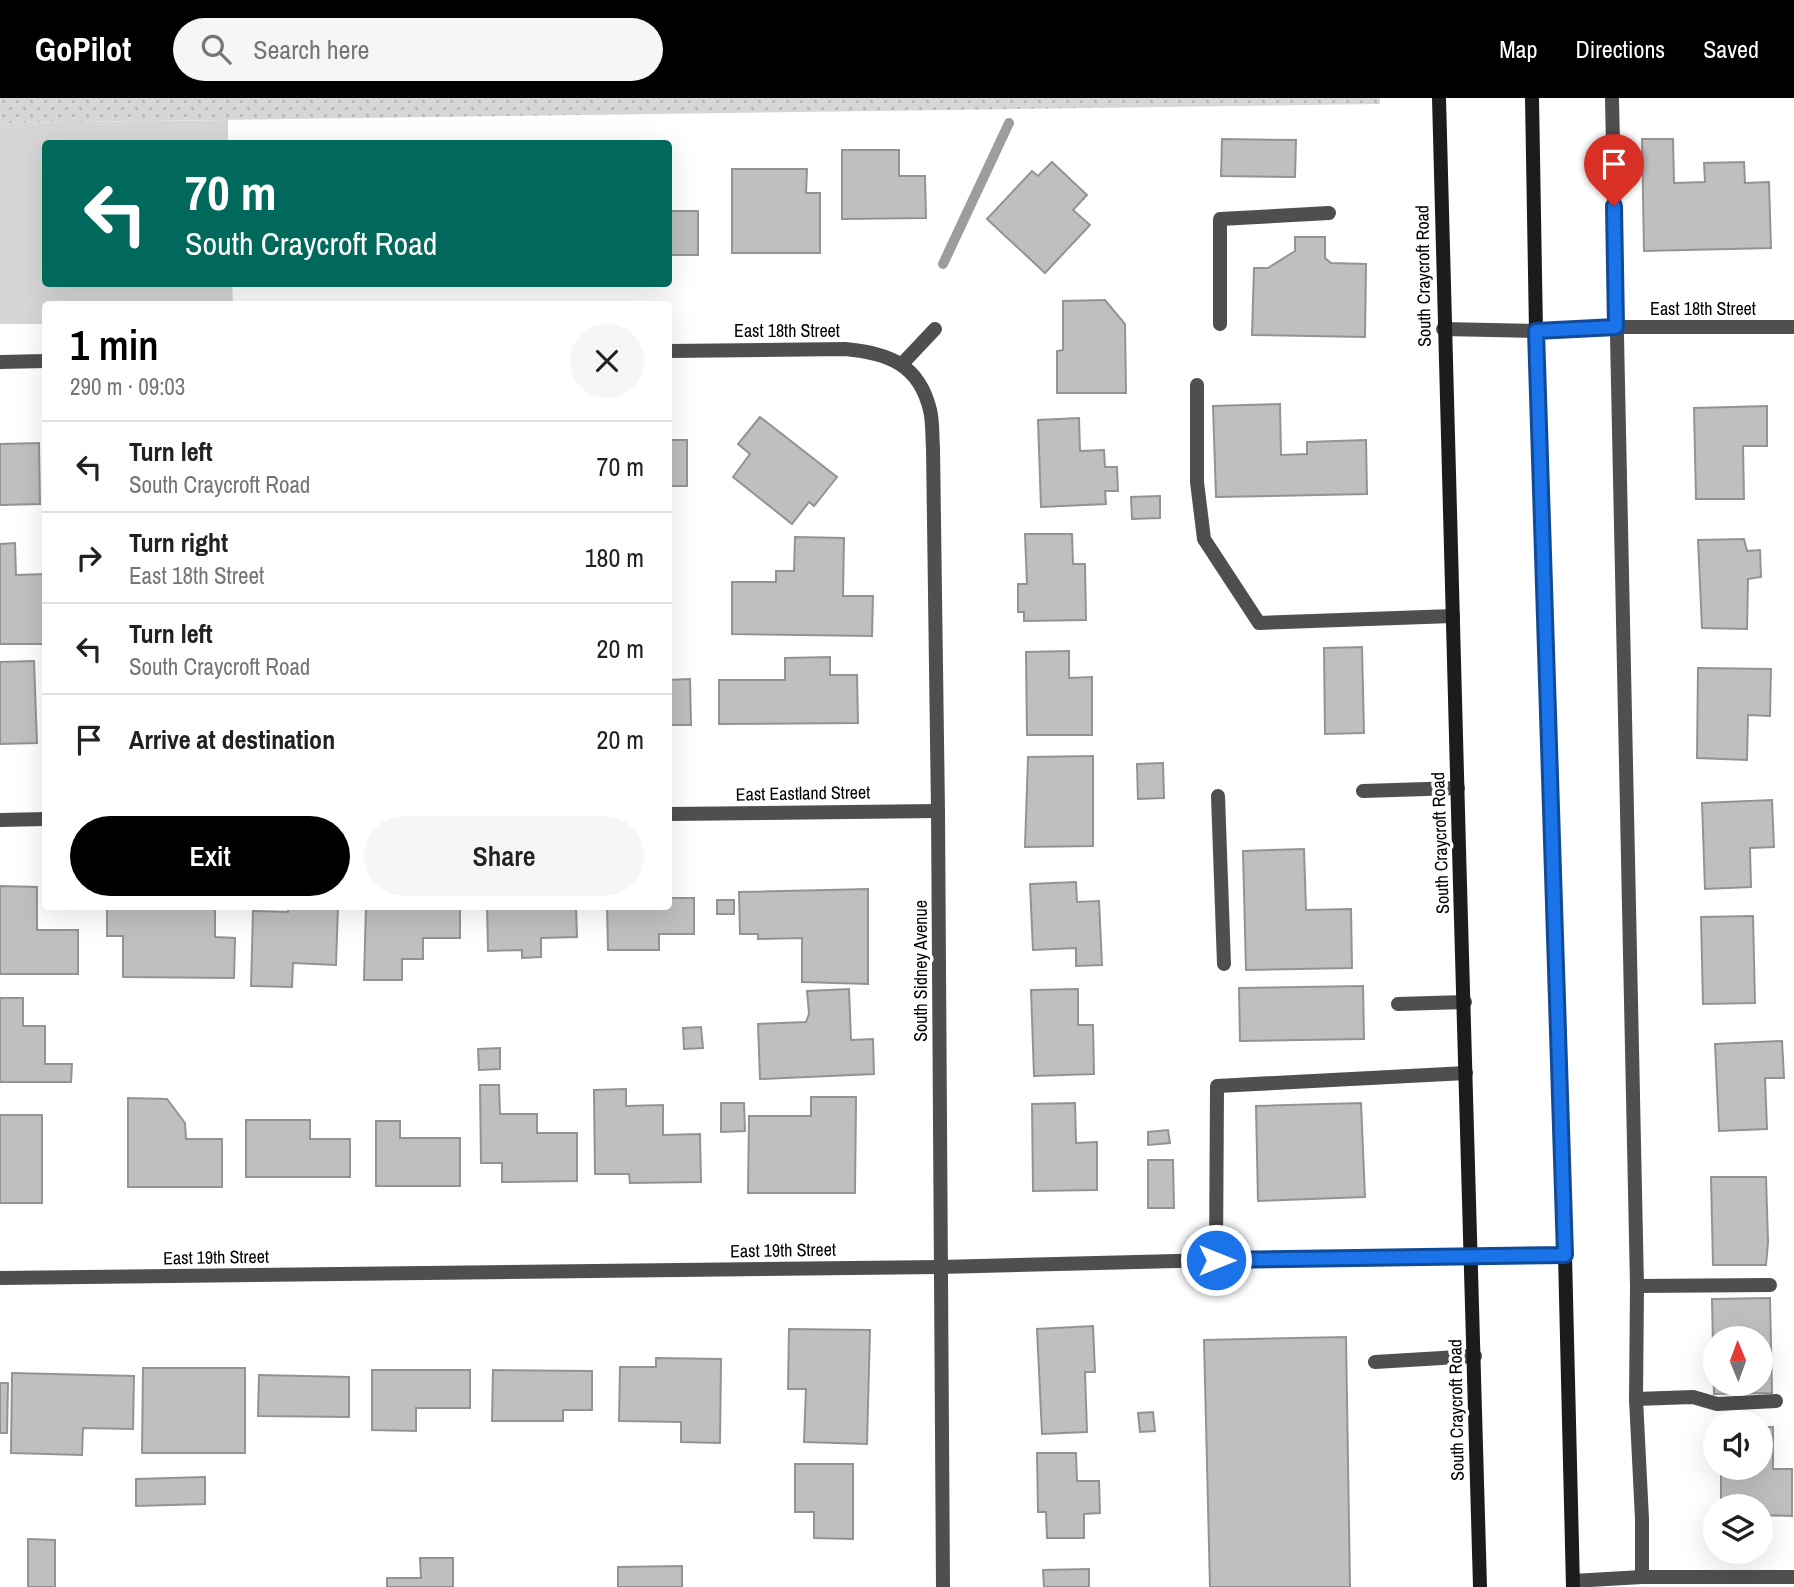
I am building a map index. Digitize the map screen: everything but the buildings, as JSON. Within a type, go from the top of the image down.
[{"type":"main road","name":"South Craycroft Road","points":[[1439,98],[1443,329],[1465,1002],[1480,1587]]},
{"type":"main road","points":[[1532,98],[1536,331],[1573,1584]]},
{"type":"street","points":[[1612,98],[1637,1286],[1636,1399],[1642,1577]]},
{"type":"street","points":[[1220,324],[1220,219],[1329,213]]},
{"type":"street","name":"East 18th Street","points":[[1443,329],[1536,331],[1616,327],[1794,327]]},
{"type":"street","points":[[902,364],[935,329]]},
{"type":"street","name":"East 18th Street","points":[[672,351],[845,349],[871,352],[902,364]]},
{"type":"street","points":[[0,362],[42,361]]},
{"type":"street","name":"South Sidney Avenue","points":[[902,364],[923,387],[930,412],[932,436],[938,811],[943,1587]]},
{"type":"street","points":[[1197,384],[1197,482],[1204,539],[1259,623],[1453,616]]},
{"type":"street","points":[[1363,792],[1458,788]]},
{"type":"street","points":[[1218,796],[1224,964]]},
{"type":"street","name":"East Eastland Street","points":[[672,814],[938,811]]},
{"type":"street","points":[[0,820],[42,819]]},
{"type":"street","points":[[1398,1004],[1465,1002]]},
{"type":"street","points":[[1216,1260],[1217,1086],[1466,1073]]},
{"type":"street","name":"East 19th Street","points":[[0,1278],[940,1267],[1565,1255]]},
{"type":"street","points":[[1637,1286],[1770,1285]]},
{"type":"street","points":[[1375,1362],[1475,1356]]},
{"type":"street","points":[[1636,1399],[1693,1396],[1717,1404],[1776,1401]]},
{"type":"street","points":[[1573,1584],[1642,1577],[1794,1577]]},
{"type":"shaded area","points":[[0,98],[1380,98],[1380,104],[0,123]]},
{"type":"shaded area","points":[[228,120],[228,140],[42,140],[42,287],[232,287],[233,301],[42,301],[42,324],[0,324],[0,123]]},
{"type":"waterway","points":[[943,264],[1009,123]]},
{"type":"route","points":[[1216,1260],[1565,1255],[1536,331],[1616,327],[1614,206]]}]
